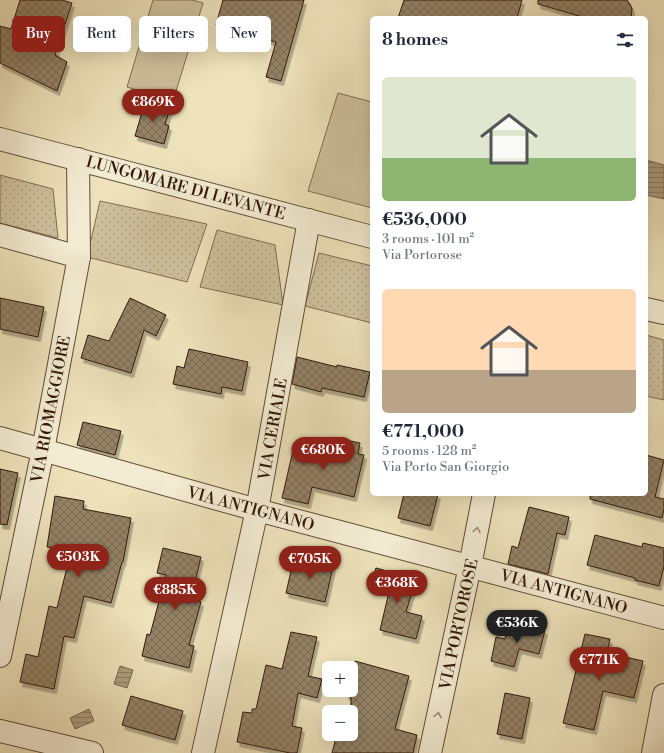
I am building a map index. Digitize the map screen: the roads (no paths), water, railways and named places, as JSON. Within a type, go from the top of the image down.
[{"type":"street","name":"LUNGOMARE DI LEVANTE","points":[[0,139],[370,236]]},
{"type":"street","name":"VIA RIOMAGGIORE","points":[[0,656],[43,450],[79,257],[78,159]]},
{"type":"street","name":"VIA CERIALE","points":[[203,753],[257,510],[310,220]]},
{"type":"street","points":[[0,235],[79,257]]},
{"type":"street","points":[[648,309],[664,313]]},
{"type":"street","name":"VIA ANTIGNANO","points":[[0,438],[257,510],[664,618]]},
{"type":"street","name":"VIA PORTOROSE","points":[[430,753],[484,496]]},
{"type":"street","points":[[652,753],[664,695]]},
{"type":"street","points":[[0,731],[92,753]]}]
